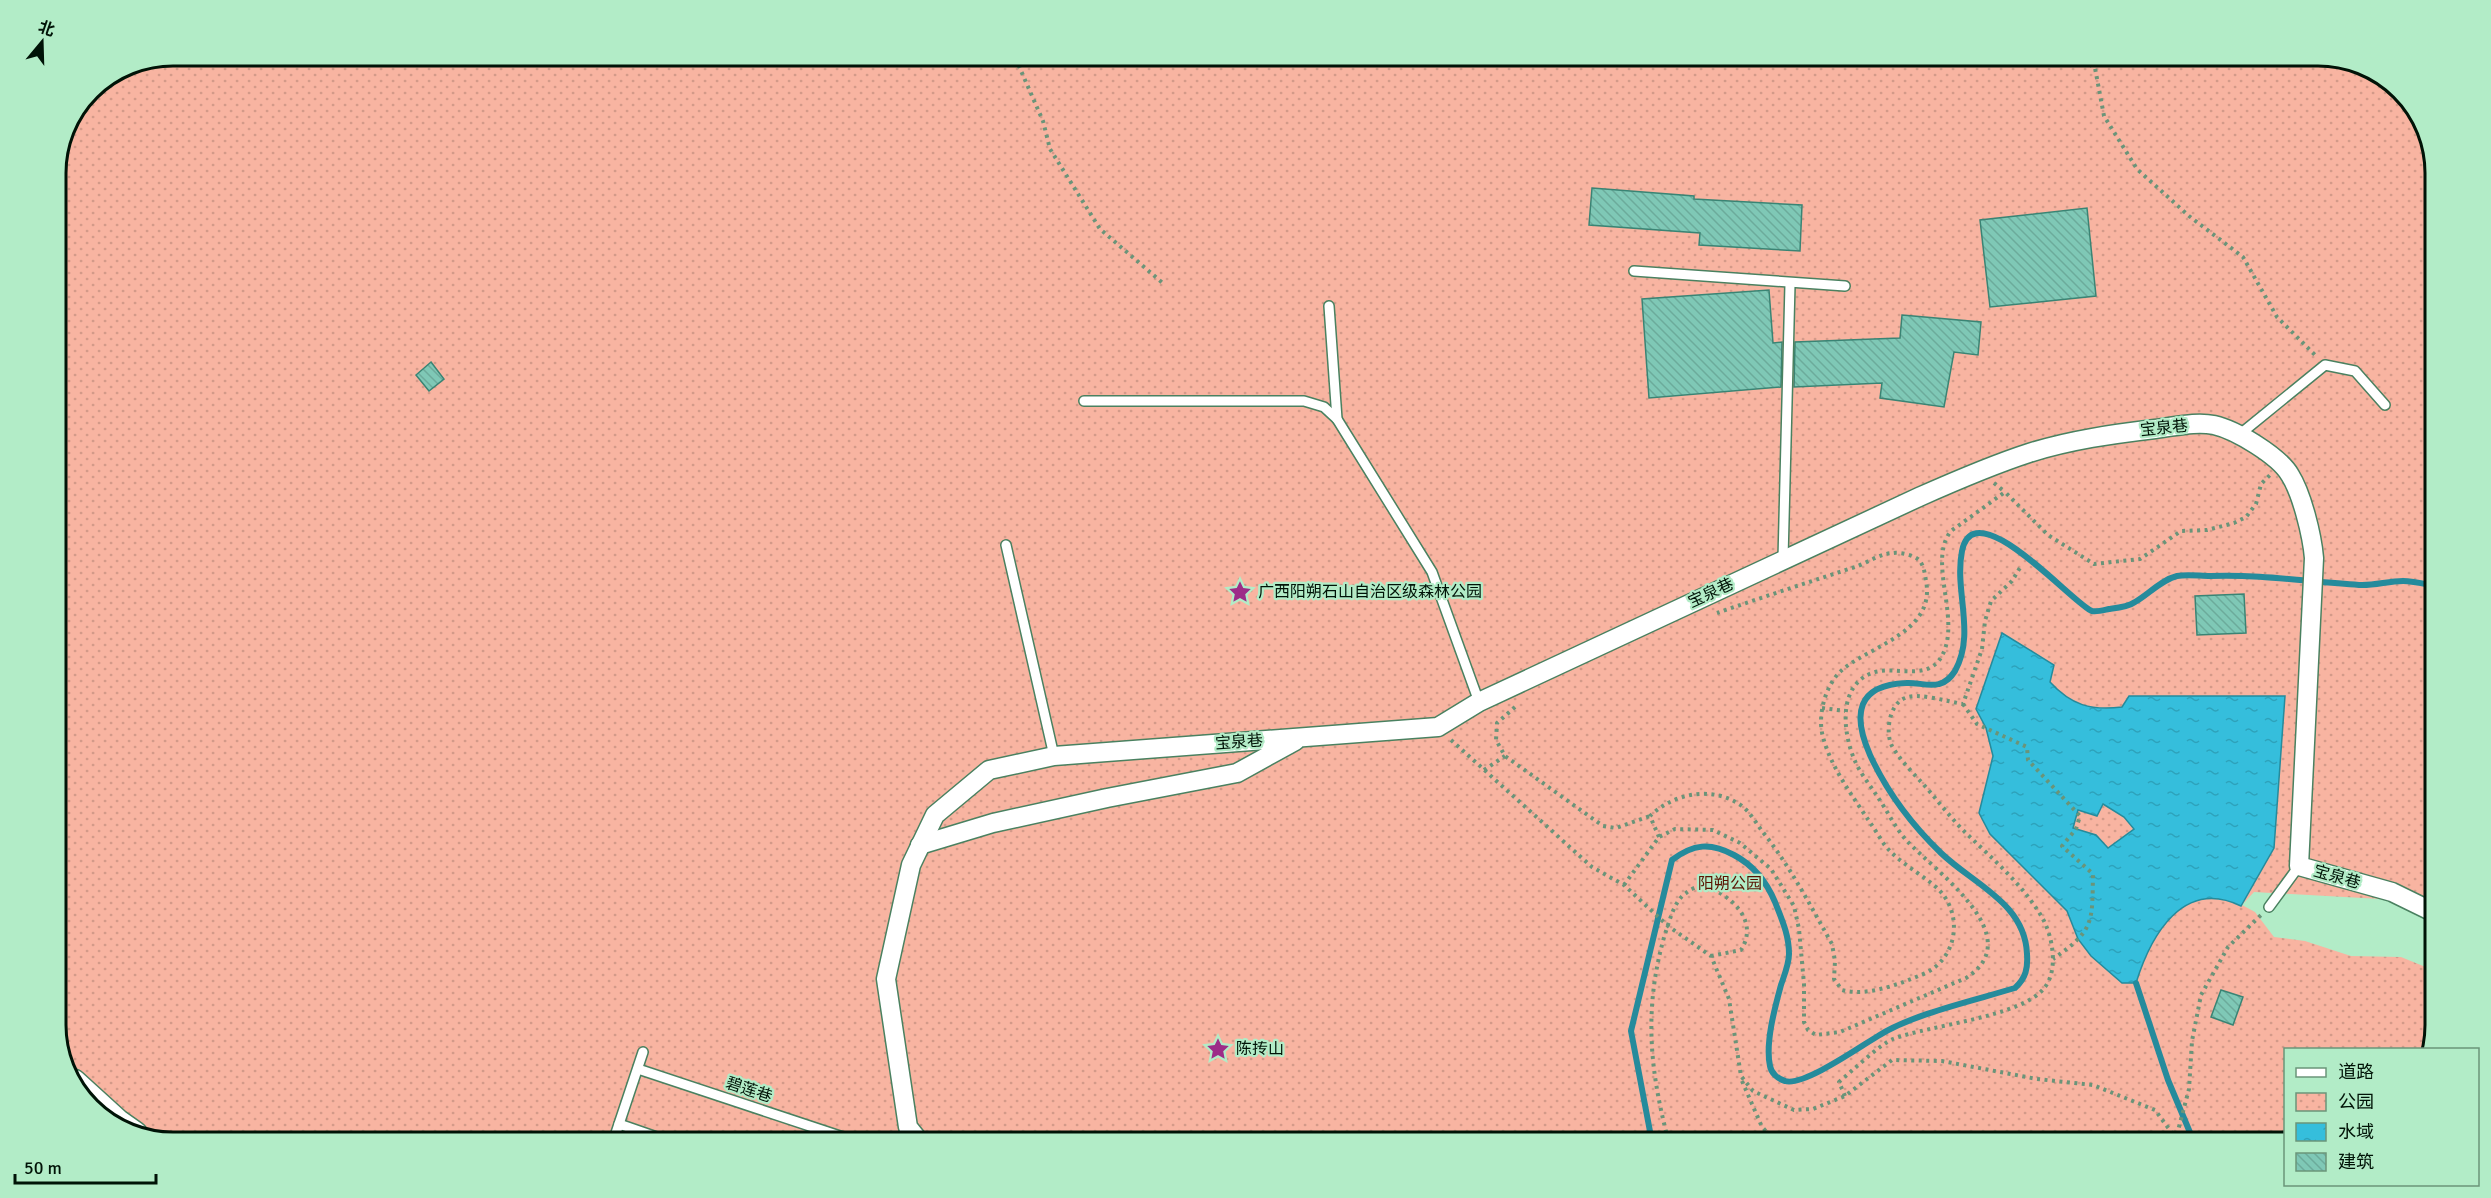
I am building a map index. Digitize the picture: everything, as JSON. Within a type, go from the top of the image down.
[{"type":"street","name":"宝泉巷","points":[[912,1132],[908,1127],[886,979],[911,865],[935,814],[989,770],[1054,756],[1438,727],[1479,702],[1783,559],[1979,471],[2032,452],[2108,435],[2193,424],[2215,425],[2239,435],[2285,470],[2312,533],[2313,558],[2299,866],[2392,892],[2425,908]]},
{"type":"street","points":[[920,845],[993,823],[1237,773],[1299,738]]},
{"type":"lane","points":[[1634,271],[1790,284],[1845,286]]},
{"type":"lane","points":[[1783,559],[1790,284]]},
{"type":"lane","points":[[1329,306],[1336,419]]},
{"type":"lane","points":[[2239,435],[2325,365],[2355,371],[2385,405]]},
{"type":"lane","points":[[1084,401],[1304,401],[1324,406],[1336,419],[1432,572],[1479,702]]},
{"type":"lane","points":[[1006,545],[1054,756]]},
{"type":"lane","points":[[2269,907],[2299,866]]},
{"type":"lane","points":[[617,1132],[644,1052]]},
{"type":"lane","name":"碧莲巷","points":[[638,1069],[824,1132]]},
{"type":"lane","points":[[620,1124],[641,1132]]},
{"type":"path","points":[[1019,66],[1043,121],[1050,149],[1100,229],[1165,285]]},
{"type":"path","points":[[2092,66],[2095,68],[2104,116],[2137,169],[2189,216],[2243,257],[2277,317],[2325,365]]},
{"type":"path","points":[[1624,885],[1659,837],[1675,829],[1713,830],[1740,843],[1771,869],[1794,906],[1799,929],[1804,984],[1804,1022],[1808,1030],[1816,1035],[1840,1032],[1976,972],[1982,964],[1988,947],[1985,925],[1972,906],[1905,839],[1855,762],[1848,737],[1845,711],[1851,692],[1860,681],[1872,673],[1932,668],[1940,659],[1948,617],[1942,551],[1944,539],[1951,531],[2005,492],[2048,534],[2094,564],[2140,559],[2181,531],[2207,530],[2234,523],[2246,517],[2256,504],[2261,484],[2285,470]]},
{"type":"path","points":[[1523,703],[1512,708],[1497,723],[1496,740],[1505,756],[1603,826],[1616,828],[1650,816],[1671,801],[1699,794],[1729,798],[1744,807],[1779,852],[1827,935],[1835,961],[1834,979],[1842,990],[1857,992],[1895,985],[1931,972],[1944,960],[1952,948],[1953,918],[1947,903],[1937,888],[1888,850],[1853,795],[1823,738],[1822,708],[1827,693],[1840,672],[1898,637],[1916,620],[1927,602],[1924,570],[1918,560],[1906,554],[1892,552],[1859,566],[1713,614]]},
{"type":"path","points":[[1964,704],[1982,649],[1985,621],[1991,601],[2012,581],[2021,566]]},
{"type":"path","points":[[1845,1096],[1839,1082],[1890,1040],[2017,1007],[2038,995],[2046,986],[2053,960],[2044,922],[2025,896],[1986,851],[1968,836],[1891,745],[1891,715],[1897,704],[1905,698],[1918,696],[1964,704],[1977,724],[2027,747],[2028,760],[2080,816],[2076,829],[2062,846],[2093,874],[2092,921],[2078,939],[2053,960]]},
{"type":"path","points":[[1822,708],[1845,711]]},
{"type":"path","points":[[1438,727],[1592,867],[1624,885],[1668,926],[1711,956],[1729,999],[1741,1076],[1762,1127],[1766,1132]]},
{"type":"path","points":[[1484,770],[1505,756]]},
{"type":"path","points":[[1650,816],[1659,837]]},
{"type":"path","points":[[1666,1132],[1650,1030],[1652,990],[1656,964],[1676,904],[1686,892],[1702,885],[1731,898],[1742,914],[1748,932],[1748,940],[1742,950],[1711,956]]},
{"type":"path","points":[[2176,1132],[2189,1089],[2192,1041],[2201,995],[2228,947],[2269,907]]},
{"type":"path","points":[[1741,1076],[1753,1091],[1794,1110],[1813,1109],[1845,1096],[1892,1060],[1942,1062],[2037,1079],[2093,1085],[2155,1110],[2171,1132]]},
{"type":"green space","name":"广西阳朔石山自治区级森林公园","points":[[173,66],[2318,66],[2339,68],[2359,74],[2372,80],[2394,97],[2411,119],[2421,145],[2425,166],[2425,901],[2254,892],[2242,905],[2255,912],[2274,937],[2305,941],[2351,956],[2401,957],[2425,967],[2425,1032],[2422,1048],[2284,1048],[2284,1132],[166,1132],[132,1124],[119,1118],[97,1101],[80,1079],[72,1060],[66,1032],[66,166],[74,132],[92,102],[119,80],[152,68]]},
{"type":"water","points":[[2002,633],[2054,665],[2050,682],[2066,696],[2082,705],[2101,708],[2122,707],[2129,696],[2285,696],[2274,848],[2241,906],[2220,899],[2202,899],[2186,905],[2172,916],[2161,930],[2142,965],[2136,983],[2122,983],[2091,956],[2078,939],[2067,911],[1990,834],[1979,813],[1993,756],[1986,728],[1976,709]],"holes":[[[2103,804],[2124,817],[2134,829],[2108,848],[2096,835],[2073,828],[2078,810],[2097,816]]]},
{"type":"building","points":[[1592,188],[1694,196],[1694,199],[1802,205],[1800,251],[1699,245],[1700,233],[1589,225]]},
{"type":"building","points":[[2087,208],[2096,296],[1990,307],[1980,220]]},
{"type":"building","points":[[1769,290],[1773,343],[1782,342],[1781,387],[1649,398],[1642,299]]},
{"type":"building","points":[[1902,315],[1981,322],[1978,355],[1954,352],[1944,407],[1880,398],[1882,383],[1794,387],[1795,342],[1900,338]]},
{"type":"building","points":[[431,362],[444,379],[429,391],[416,375]]},
{"type":"building","points":[[2244,594],[2246,633],[2197,635],[2195,596]]},
{"type":"building","points":[[2221,990],[2243,997],[2233,1025],[2211,1017]]},
{"type":"waterway","points":[[1650,1132],[1631,1031],[1672,860],[1687,851],[1702,847],[1717,848],[1734,855],[1747,864],[1768,888],[1783,921],[1789,954],[1771,1025],[1769,1047],[1770,1066],[1775,1075],[1782,1080],[1793,1081],[1805,1078],[1892,1028],[1945,1008],[2015,988],[2024,977],[2027,968],[2027,954],[2024,936],[2017,921],[1995,896],[1941,853],[1910,819],[1892,795],[1877,769],[1864,740],[1861,727],[1863,704],[1868,696],[1877,689],[1906,683],[1939,684],[1949,679],[1955,671],[1964,642],[1960,566],[1962,551],[1970,536],[1985,534],[2004,541],[2092,611],[2129,605],[2171,578],[2181,575],[2247,576],[2359,585],[2397,581],[2425,584]]},
{"type":"waterway","points":[[2136,983],[2168,1080],[2190,1132]]},
{"type":"place","name":"广西阳朔石山自治区级森林公园","points":[[1240,592]]},
{"type":"place","name":"陈抟山","points":[[1218,1049]]},
{"type":"park label","name":"阳朔公园","points":[[1730,884]]}]
